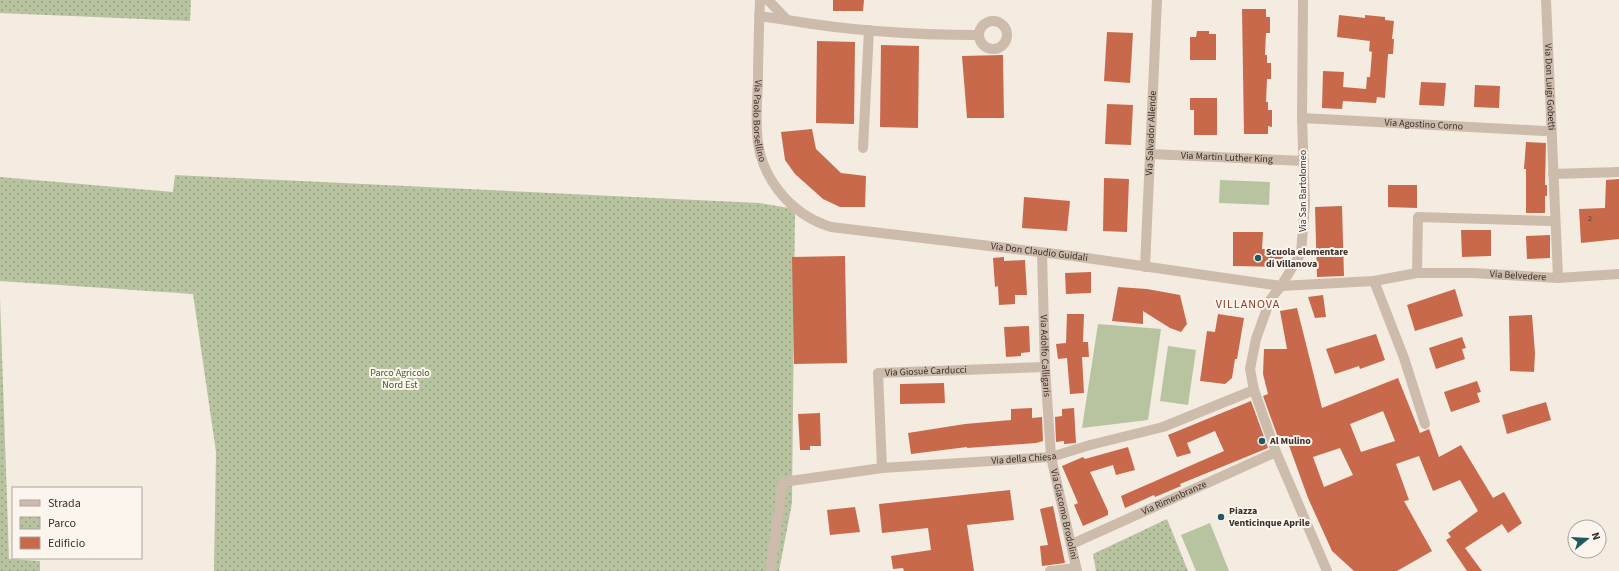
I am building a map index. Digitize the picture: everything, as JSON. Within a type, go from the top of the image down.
[{"type":"street","name":"Via Paolo Borsellino","points":[[760,0],[756,132],[761,158],[772,183],[799,212]]},
{"type":"street","points":[[768,0],[787,20]]},
{"type":"street","name":"Via Salvador Allende","points":[[1145,267],[1157,0]]},
{"type":"street","name":"Via San Bartolomeo","points":[[1303,0],[1302,118],[1305,204],[1301,253],[1282,286],[1270,300],[1256,339],[1250,369],[1254,390],[1276,452],[1327,571]]},
{"type":"street","name":"Via Don Luigi Gobetti","points":[[1546,0],[1558,278]]},
{"type":"street","points":[[759,16],[869,30],[924,35],[979,35]]},
{"type":"street","points":[[863,148],[869,30]]},
{"type":"street","name":"Via Agostino Corno","points":[[1302,118],[1546,131]]},
{"type":"street","name":"Via Martin Luther King","points":[[1150,154],[1304,161]]},
{"type":"street","points":[[1554,174],[1619,172]]},
{"type":"street","name":"Via Don Claudio Guidali","points":[[799,212],[816,222],[831,226],[1042,254],[1073,256],[1282,286]]},
{"type":"street","points":[[1418,274],[1418,217],[1549,222]]},
{"type":"street","name":"Via Adolfo Calligaris","points":[[1042,254],[1045,367],[1051,457]]},
{"type":"street","name":"Via Belvedere","points":[[1282,286],[1374,281],[1418,274],[1473,273],[1558,278],[1619,274]]},
{"type":"street","points":[[1374,281],[1404,358],[1425,424]]},
{"type":"street","name":"Via Giosuè Carducci","points":[[882,468],[878,373],[1045,367]]},
{"type":"street","name":"Via della Chiesa","points":[[770,571],[783,482],[882,468],[1051,457],[1090,445],[1163,427],[1254,390]]},
{"type":"street","name":"Via Rimenbranze","points":[[1072,544],[1276,452]]},
{"type":"street","name":"Via Giacomo Brodolini","points":[[1051,457],[1068,540],[1072,544],[1076,570]]},
{"type":"street","points":[[1050,571],[1076,570]]},
{"type":"green space","points":[[0,0],[191,0],[190,21],[0,13]]},
{"type":"green space","name":"Parco Agricolo Nord Est","points":[[175,175],[759,203],[795,209],[792,503],[779,571],[214,571],[216,452],[193,294],[0,281],[0,177],[173,192]]},
{"type":"green space","points":[[1220,180],[1270,182],[1269,205],[1219,203]]},
{"type":"green space","points":[[0,297],[9,559],[40,561],[40,571],[0,571]]},
{"type":"green space","points":[[1098,324],[1161,329],[1148,420],[1082,428]]},
{"type":"green space","points":[[1168,346],[1196,350],[1188,405],[1160,401]]},
{"type":"green space","points":[[1167,519],[1188,571],[1096,571],[1093,554]]},
{"type":"green space","points":[[1210,523],[1229,571],[1196,571],[1181,535]]},
{"type":"building","points":[[833,0],[864,0],[863,11],[833,11]]},
{"type":"building","points":[[1242,9],[1266,9],[1266,17],[1270,17],[1270,33],[1266,33],[1265,55],[1267,55],[1267,63],[1271,63],[1271,79],[1267,79],[1266,102],[1268,102],[1268,110],[1272,110],[1272,127],[1268,126],[1268,134],[1244,134]]},
{"type":"building","points":[[1339,15],[1365,18],[1365,15],[1385,17],[1385,20],[1394,21],[1392,39],[1394,39],[1393,54],[1388,54],[1385,98],[1377,97],[1376,103],[1343,101],[1342,109],[1322,108],[1323,71],[1344,72],[1343,87],[1366,89],[1367,77],[1370,77],[1372,52],[1369,51],[1370,41],[1337,37]]},
{"type":"building","points":[[1197,31],[1209,31],[1209,34],[1216,34],[1216,60],[1190,60],[1190,37],[1196,37]]},
{"type":"building","points":[[1107,32],[1133,33],[1130,83],[1104,81]]},
{"type":"building","points":[[817,41],[855,42],[854,124],[816,123]]},
{"type":"building","points":[[881,45],[919,46],[918,128],[880,127]]},
{"type":"building","points":[[1003,55],[1004,118],[967,118],[962,56]]},
{"type":"building","points":[[1421,82],[1446,83],[1444,106],[1419,105]]},
{"type":"building","points":[[1475,85],[1500,86],[1499,108],[1474,107]]},
{"type":"building","points":[[1190,98],[1217,98],[1217,135],[1194,135],[1194,110],[1190,110]]},
{"type":"building","points":[[1107,104],[1133,105],[1131,145],[1105,144]]},
{"type":"building","points":[[812,129],[816,149],[841,173],[866,176],[865,207],[840,207],[823,199],[795,174],[785,160],[781,132]]},
{"type":"building","points":[[1526,142],[1546,143],[1545,185],[1547,185],[1547,196],[1545,196],[1545,213],[1526,213],[1526,169],[1524,169]]},
{"type":"building","points":[[1104,178],[1129,179],[1127,232],[1103,231]]},
{"type":"building","points":[[1619,179],[1619,239],[1581,243],[1579,209],[1605,208],[1606,180]]},
{"type":"building","points":[[1388,185],[1417,185],[1417,208],[1388,207]]},
{"type":"building","points":[[1024,197],[1070,201],[1067,231],[1022,228]]},
{"type":"building","points":[[1342,206],[1344,276],[1317,277],[1315,207]]},
{"type":"building","points":[[1461,230],[1491,230],[1491,256],[1462,257]]},
{"type":"building","name":"Scuola elementare di Villanova","points":[[1233,232],[1263,232],[1262,249],[1283,249],[1283,267],[1233,266]]},
{"type":"building","points":[[1550,235],[1550,258],[1527,259],[1526,236]]},
{"type":"building","points":[[845,256],[847,363],[794,364],[792,257]]},
{"type":"building","points":[[1004,257],[1004,261],[1025,260],[1027,295],[1015,295],[1015,304],[999,305],[998,286],[995,287],[993,258]]},
{"type":"building","points":[[1091,272],[1091,293],[1066,294],[1065,273]]},
{"type":"building","points":[[1118,287],[1147,289],[1180,295],[1187,324],[1181,332],[1170,328],[1143,311],[1143,324],[1112,321]]},
{"type":"building","points":[[1455,289],[1463,316],[1415,331],[1407,305]]},
{"type":"building","points":[[1323,295],[1326,317],[1315,318],[1308,297]]},
{"type":"building","points":[[1297,308],[1322,408],[1398,378],[1420,433],[1429,429],[1439,457],[1461,445],[1493,498],[1504,492],[1522,523],[1508,533],[1502,524],[1465,548],[1482,571],[1467,571],[1446,540],[1451,537],[1448,533],[1478,511],[1460,480],[1433,491],[1419,456],[1396,464],[1409,500],[1404,501],[1432,551],[1397,571],[1354,571],[1332,551],[1308,498],[1287,440],[1280,443],[1263,396],[1268,394],[1263,374],[1264,349],[1287,349],[1280,311]],"holes":[[[1383,411],[1395,441],[1361,452],[1350,424]],[[1340,448],[1353,475],[1324,487],[1313,457]]]},
{"type":"building","points":[[1067,314],[1084,314],[1083,342],[1088,342],[1089,357],[1082,357],[1084,393],[1070,394],[1067,358],[1058,359],[1056,344],[1066,343]]},
{"type":"building","points":[[1218,314],[1244,318],[1232,378],[1225,384],[1200,381],[1207,331],[1215,332]]},
{"type":"building","points":[[1532,315],[1535,353],[1534,372],[1510,371],[1509,316]]},
{"type":"building","points":[[1029,326],[1030,352],[1021,353],[1021,356],[1006,357],[1004,327]]},
{"type":"building","points":[[1376,334],[1385,360],[1360,369],[1359,366],[1335,374],[1326,349]]},
{"type":"building","points":[[1462,337],[1466,348],[1462,349],[1465,359],[1436,369],[1429,348]]},
{"type":"building","points":[[1477,381],[1481,392],[1477,393],[1480,402],[1451,412],[1444,392]]},
{"type":"building","points":[[944,383],[945,403],[900,404],[900,384]]},
{"type":"building","points":[[1251,401],[1268,448],[1180,484],[1181,486],[1155,497],[1154,495],[1125,508],[1121,496],[1224,451],[1215,431],[1187,443],[1191,453],[1177,457],[1168,435]]},
{"type":"building","points":[[1546,402],[1551,420],[1507,434],[1502,415]]},
{"type":"building","points":[[1032,408],[1032,418],[1042,417],[1043,441],[1036,443],[967,447],[911,454],[908,433],[965,424],[1011,420],[1011,409]]},
{"type":"building","points":[[1074,408],[1076,443],[1064,444],[1064,441],[1056,442],[1055,417],[1062,416],[1062,409]]},
{"type":"building","points":[[820,413],[821,446],[810,446],[810,450],[800,450],[798,414]]},
{"type":"building","points":[[1128,447],[1135,470],[1116,475],[1113,465],[1090,472],[1108,511],[1108,515],[1083,526],[1074,505],[1078,503],[1062,466],[1083,457],[1085,459]]},
{"type":"building","points":[[1010,490],[1014,520],[967,525],[974,571],[904,571],[903,568],[893,569],[891,556],[931,550],[928,528],[882,533],[879,504]]},
{"type":"building","points":[[1053,506],[1065,563],[1042,566],[1040,546],[1048,545],[1040,509]]},
{"type":"building","points":[[855,507],[860,532],[830,535],[827,510]]},
{"type":"place","name":"Scuola elementare di Villanova","points":[[1258,258]]},
{"type":"place","name":"Al Mulino","points":[[1262,441]]},
{"type":"place","name":"Piazza Venticinque Aprile","points":[[1221,517]]},
{"type":"district","name":"VILLANOVA","points":[[1248,304]]}]
